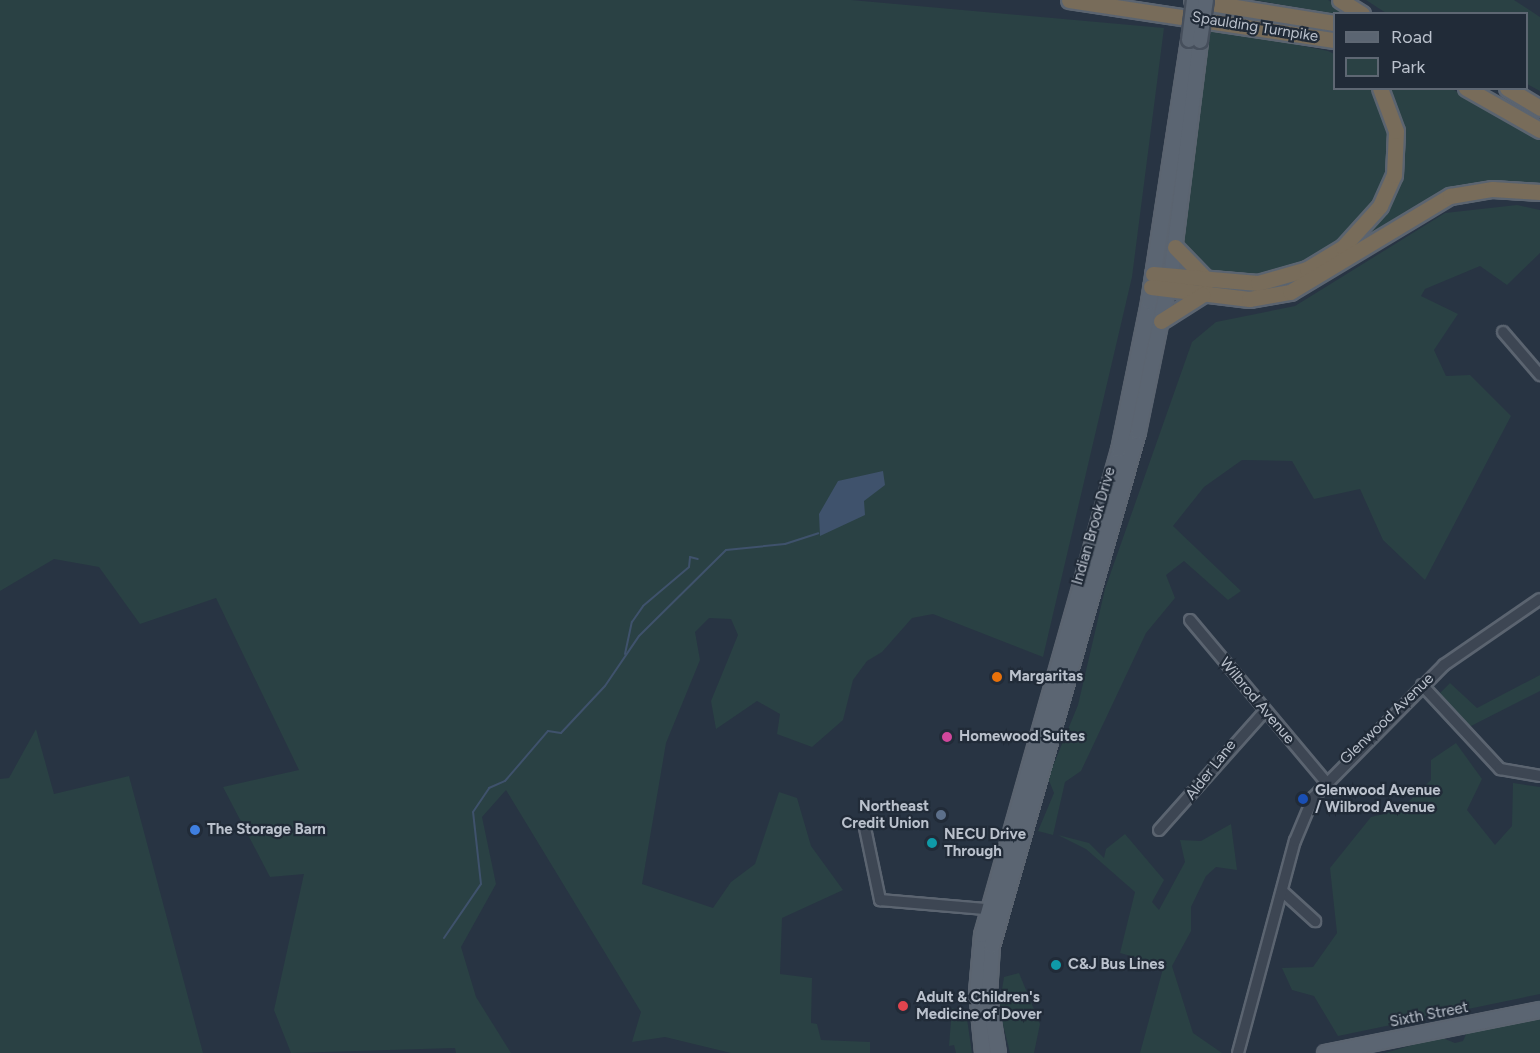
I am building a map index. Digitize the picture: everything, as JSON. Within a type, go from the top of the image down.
[{"type":"highway","name":"Spaulding Turnpike","points":[[1069,0],[1257,26],[1333,40]]},
{"type":"highway","name":"Spaulding Turnpike","points":[[1193,0],[1333,23]]},
{"type":"highway","points":[[1340,0],[1359,12]]},
{"type":"highway","points":[[1257,26],[1333,49]]},
{"type":"highway","points":[[1161,321],[1206,289],[1258,283],[1293,275],[1331,256],[1365,227],[1386,196],[1396,164],[1396,131],[1381,90]]},
{"type":"highway","points":[[1470,90],[1540,130]]},
{"type":"highway","points":[[1510,90],[1540,108]]},
{"type":"highway","points":[[1152,281],[1206,289],[1249,299],[1290,292],[1450,196],[1492,189],[1540,192]]},
{"type":"highway","points":[[1175,247],[1186,265],[1206,289]]},
{"type":"main road","name":"Indian Brook Drive","points":[[998,1053],[989,977],[994,909],[1133,450],[1175,247],[1194,40],[1193,0]]},
{"type":"main road","name":"Indian Brook Drive","points":[[983,1053],[977,977],[1112,479],[1152,281],[1194,40],[1206,0]]},
{"type":"main road","name":"Sixth Street","points":[[1325,1053],[1540,1010]]},
{"type":"street","points":[[1503,332],[1540,375]]},
{"type":"street","name":"Glenwood Avenue","points":[[1238,1053],[1303,818],[1325,781],[1422,685],[1540,599]]},
{"type":"street","name":"Wilbrod Avenue","points":[[1190,620],[1264,712],[1325,781]]},
{"type":"street","points":[[1422,685],[1500,770],[1540,776]]},
{"type":"street","name":"Alder Lane","points":[[1159,830],[1264,712]]},
{"type":"street","points":[[865,828],[880,900],[994,909]]},
{"type":"street","points":[[1282,891],[1316,921]]},
{"type":"green space","points":[[0,0],[851,0],[1164,28],[1132,277],[1043,657],[933,614],[912,618],[882,652],[867,661],[853,680],[843,720],[812,747],[777,734],[780,714],[757,701],[716,729],[711,701],[738,635],[731,619],[709,618],[695,632],[700,660],[666,743],[642,884],[713,908],[731,882],[755,864],[779,792],[797,798],[811,846],[843,890],[782,918],[780,974],[812,978],[811,1023],[817,1024],[821,1040],[870,1042],[870,1053],[731,1053],[665,1037],[632,1042],[641,1012],[506,790],[482,817],[496,884],[461,947],[476,997],[511,1053],[456,1053],[455,1048],[291,1053],[274,1010],[304,874],[270,877],[223,787],[299,770],[216,598],[140,624],[99,567],[54,559],[0,591]]},
{"type":"green space","points":[[1255,0],[1328,0],[1350,12],[1333,12],[1333,14]]},
{"type":"green space","points":[[1366,0],[1514,0],[1540,17],[1540,91],[1528,85],[1528,12],[1384,12]]},
{"type":"green space","points":[[1209,27],[1328,51],[1333,54],[1333,90],[1376,90],[1394,142],[1383,193],[1349,235],[1316,258],[1260,277],[1210,272],[1191,262],[1181,244]]},
{"type":"green space","points":[[1384,90],[1454,90],[1540,136],[1540,190],[1448,194],[1421,204],[1294,283],[1257,293],[1215,288],[1264,287],[1322,265],[1397,174]]},
{"type":"green space","points":[[1517,205],[1540,210],[1540,253],[1507,285],[1480,266],[1425,289],[1421,296],[1458,314],[1434,350],[1446,376],[1470,375],[1511,416],[1425,580],[1383,540],[1360,489],[1314,499],[1292,461],[1242,460],[1204,487],[1173,526],[1241,591],[1228,600],[1184,561],[1166,575],[1175,598],[1146,633],[1081,771],[1065,782],[1053,835],[1038,831],[1054,793],[1048,778],[1078,705],[1105,589],[1192,342],[1216,322],[1295,306],[1445,213]]},
{"type":"green space","points":[[1540,675],[1540,691],[1469,727],[1439,694],[1450,683],[1477,708]]},
{"type":"green space","points":[[36,729],[54,794],[129,776],[203,1053],[0,1053],[0,779],[9,778]]},
{"type":"green space","points":[[1456,743],[1482,779],[1467,810],[1495,845],[1512,826],[1513,783],[1540,787],[1540,994],[1338,1036],[1314,996],[1292,990],[1282,968],[1313,967],[1337,933],[1330,868],[1371,817],[1400,810],[1431,780],[1431,760]]},
{"type":"green space","points":[[1231,824],[1237,870],[1216,867],[1206,876],[1191,907],[1191,931],[1172,966],[1193,1033],[1222,1053],[1140,1053],[1164,965],[1120,953],[1135,892],[1086,849],[1058,835],[1089,843],[1104,858],[1106,849],[1125,834],[1164,880],[1152,902],[1159,910],[1185,862],[1180,840],[1201,841]]},
{"type":"green space","points":[[1019,973],[1040,1024],[1034,1053],[1010,1053],[999,1008],[1004,977]]},
{"type":"green space","points":[[952,1008],[966,1012],[972,1053],[956,1053],[954,1045],[949,1046]]},
{"type":"green space","points":[[1540,1018],[1540,1053],[1385,1053],[1440,1037],[1455,1043],[1463,1041],[1468,1030]]},
{"type":"water","points":[[883,471],[885,485],[864,501],[865,515],[820,536],[819,514],[838,481]]},
{"type":"waterway","points":[[444,938],[481,884],[473,812],[489,788],[505,781],[548,731],[561,733],[605,686],[639,636],[726,550],[785,544],[818,533]]},
{"type":"waterway","points":[[625,654],[632,622],[643,606],[689,567],[690,557],[698,559]]},
{"type":"place","name":"Margaritas","points":[[997,677]]},
{"type":"place","name":"Homewood Suites","points":[[947,737]]},
{"type":"place","name":"Glenwood Avenue / Wilbrod Avenue","points":[[1303,799]]},
{"type":"place","name":"Northeast Credit Union","points":[[941,815]]},
{"type":"place","name":"The Storage Barn","points":[[195,830]]},
{"type":"place","name":"NECU Drive Through","points":[[932,843]]},
{"type":"place","name":"C&J Bus Lines","points":[[1056,965]]},
{"type":"place","name":"Adult & Children's Medicine of Dover","points":[[903,1006]]}]
